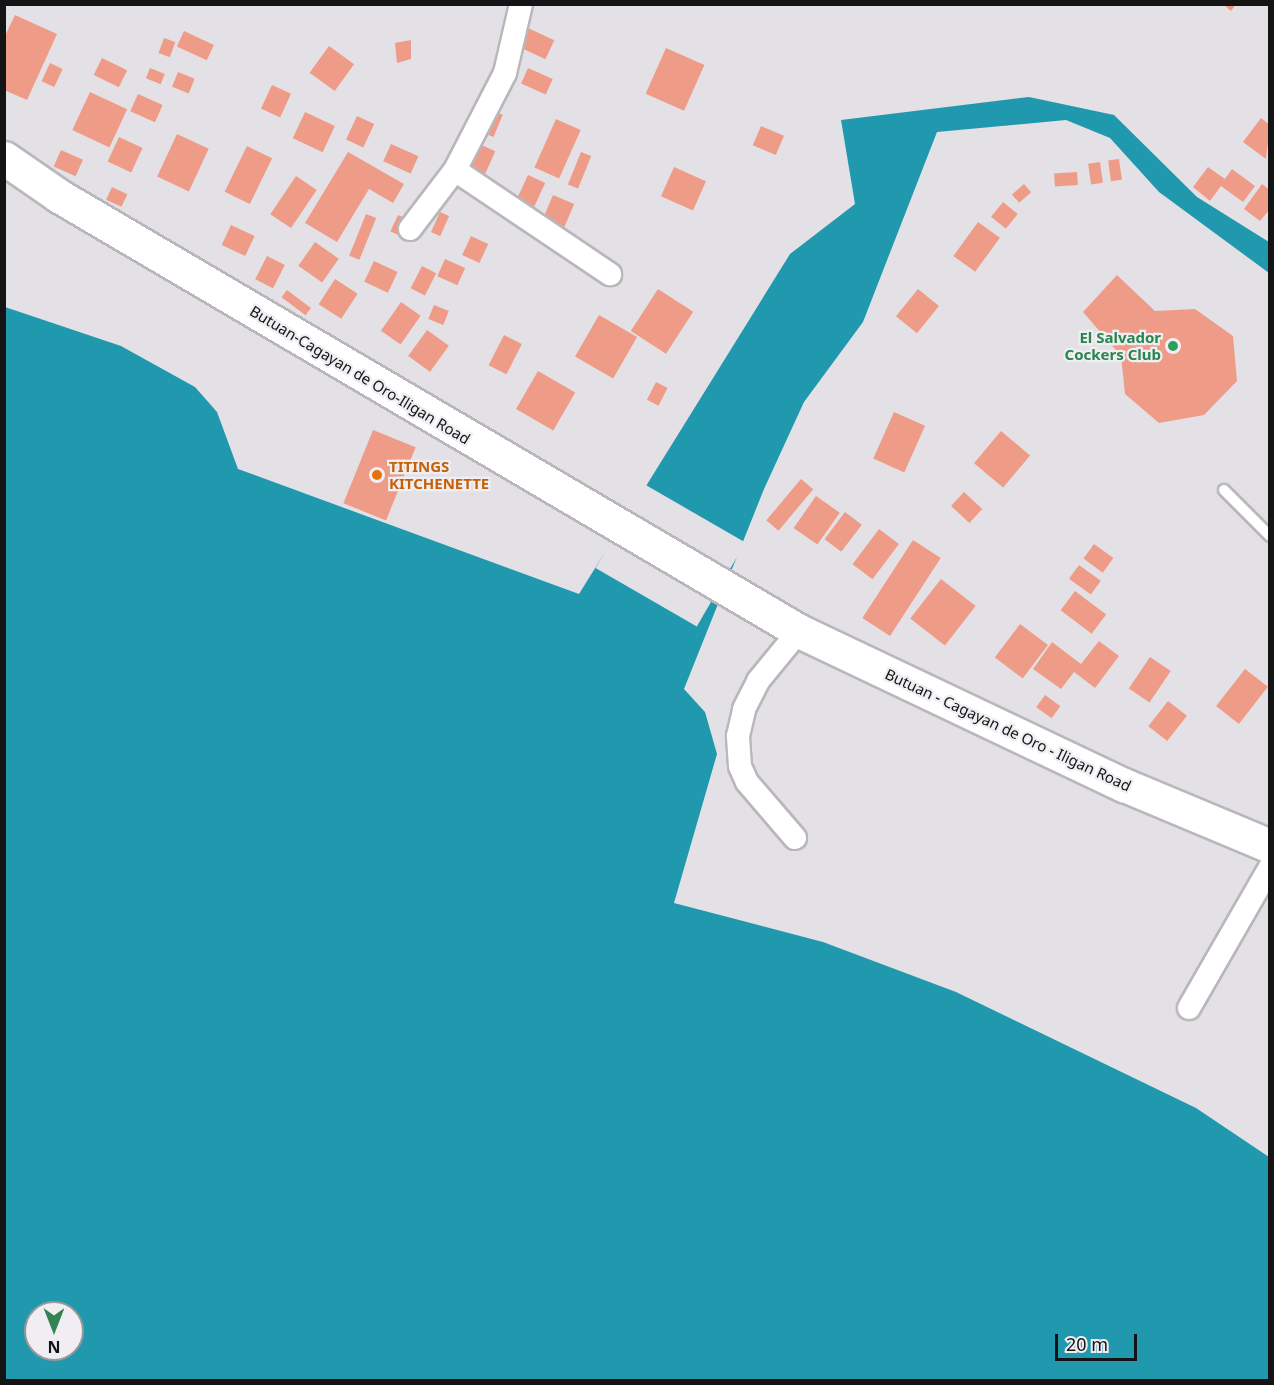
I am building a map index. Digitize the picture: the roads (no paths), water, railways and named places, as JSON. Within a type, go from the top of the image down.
[{"type":"highway","name":"Butuan-Cagayan de Oro-Iligan Road","points":[[4,158],[59,196],[752,602]]},
{"type":"highway","name":"Butuan - Cagayan de Oro - Iligan Road","points":[[752,602],[799,631],[1124,785],[1269,846]]},
{"type":"street","points":[[410,229],[454,170],[505,73],[521,4]]},
{"type":"street","points":[[454,170],[610,274]]},
{"type":"street","points":[[795,838],[747,782],[740,766],[738,736],[744,709],[758,681],[799,631]]},
{"type":"street","points":[[1189,1008],[1269,867]]},
{"type":"lane","points":[[1224,490],[1269,536]]},
{"type":"water","points":[[1029,97],[1114,115],[1197,197],[1269,242],[1269,273],[1159,192],[1110,138],[1066,120],[937,132],[863,322],[804,402],[764,489],[684,689],[705,712],[717,754],[674,903],[823,942],[956,992],[1196,1108],[1269,1157],[1269,1380],[5,1380],[5,307],[121,346],[195,387],[217,412],[238,469],[579,594],[790,254],[855,204],[841,120]]},
{"type":"place","name":"El Salvador Cockers Club","points":[[1173,346]]},
{"type":"place","name":"TITINGS KITCHENETTE","points":[[377,475]]}]
